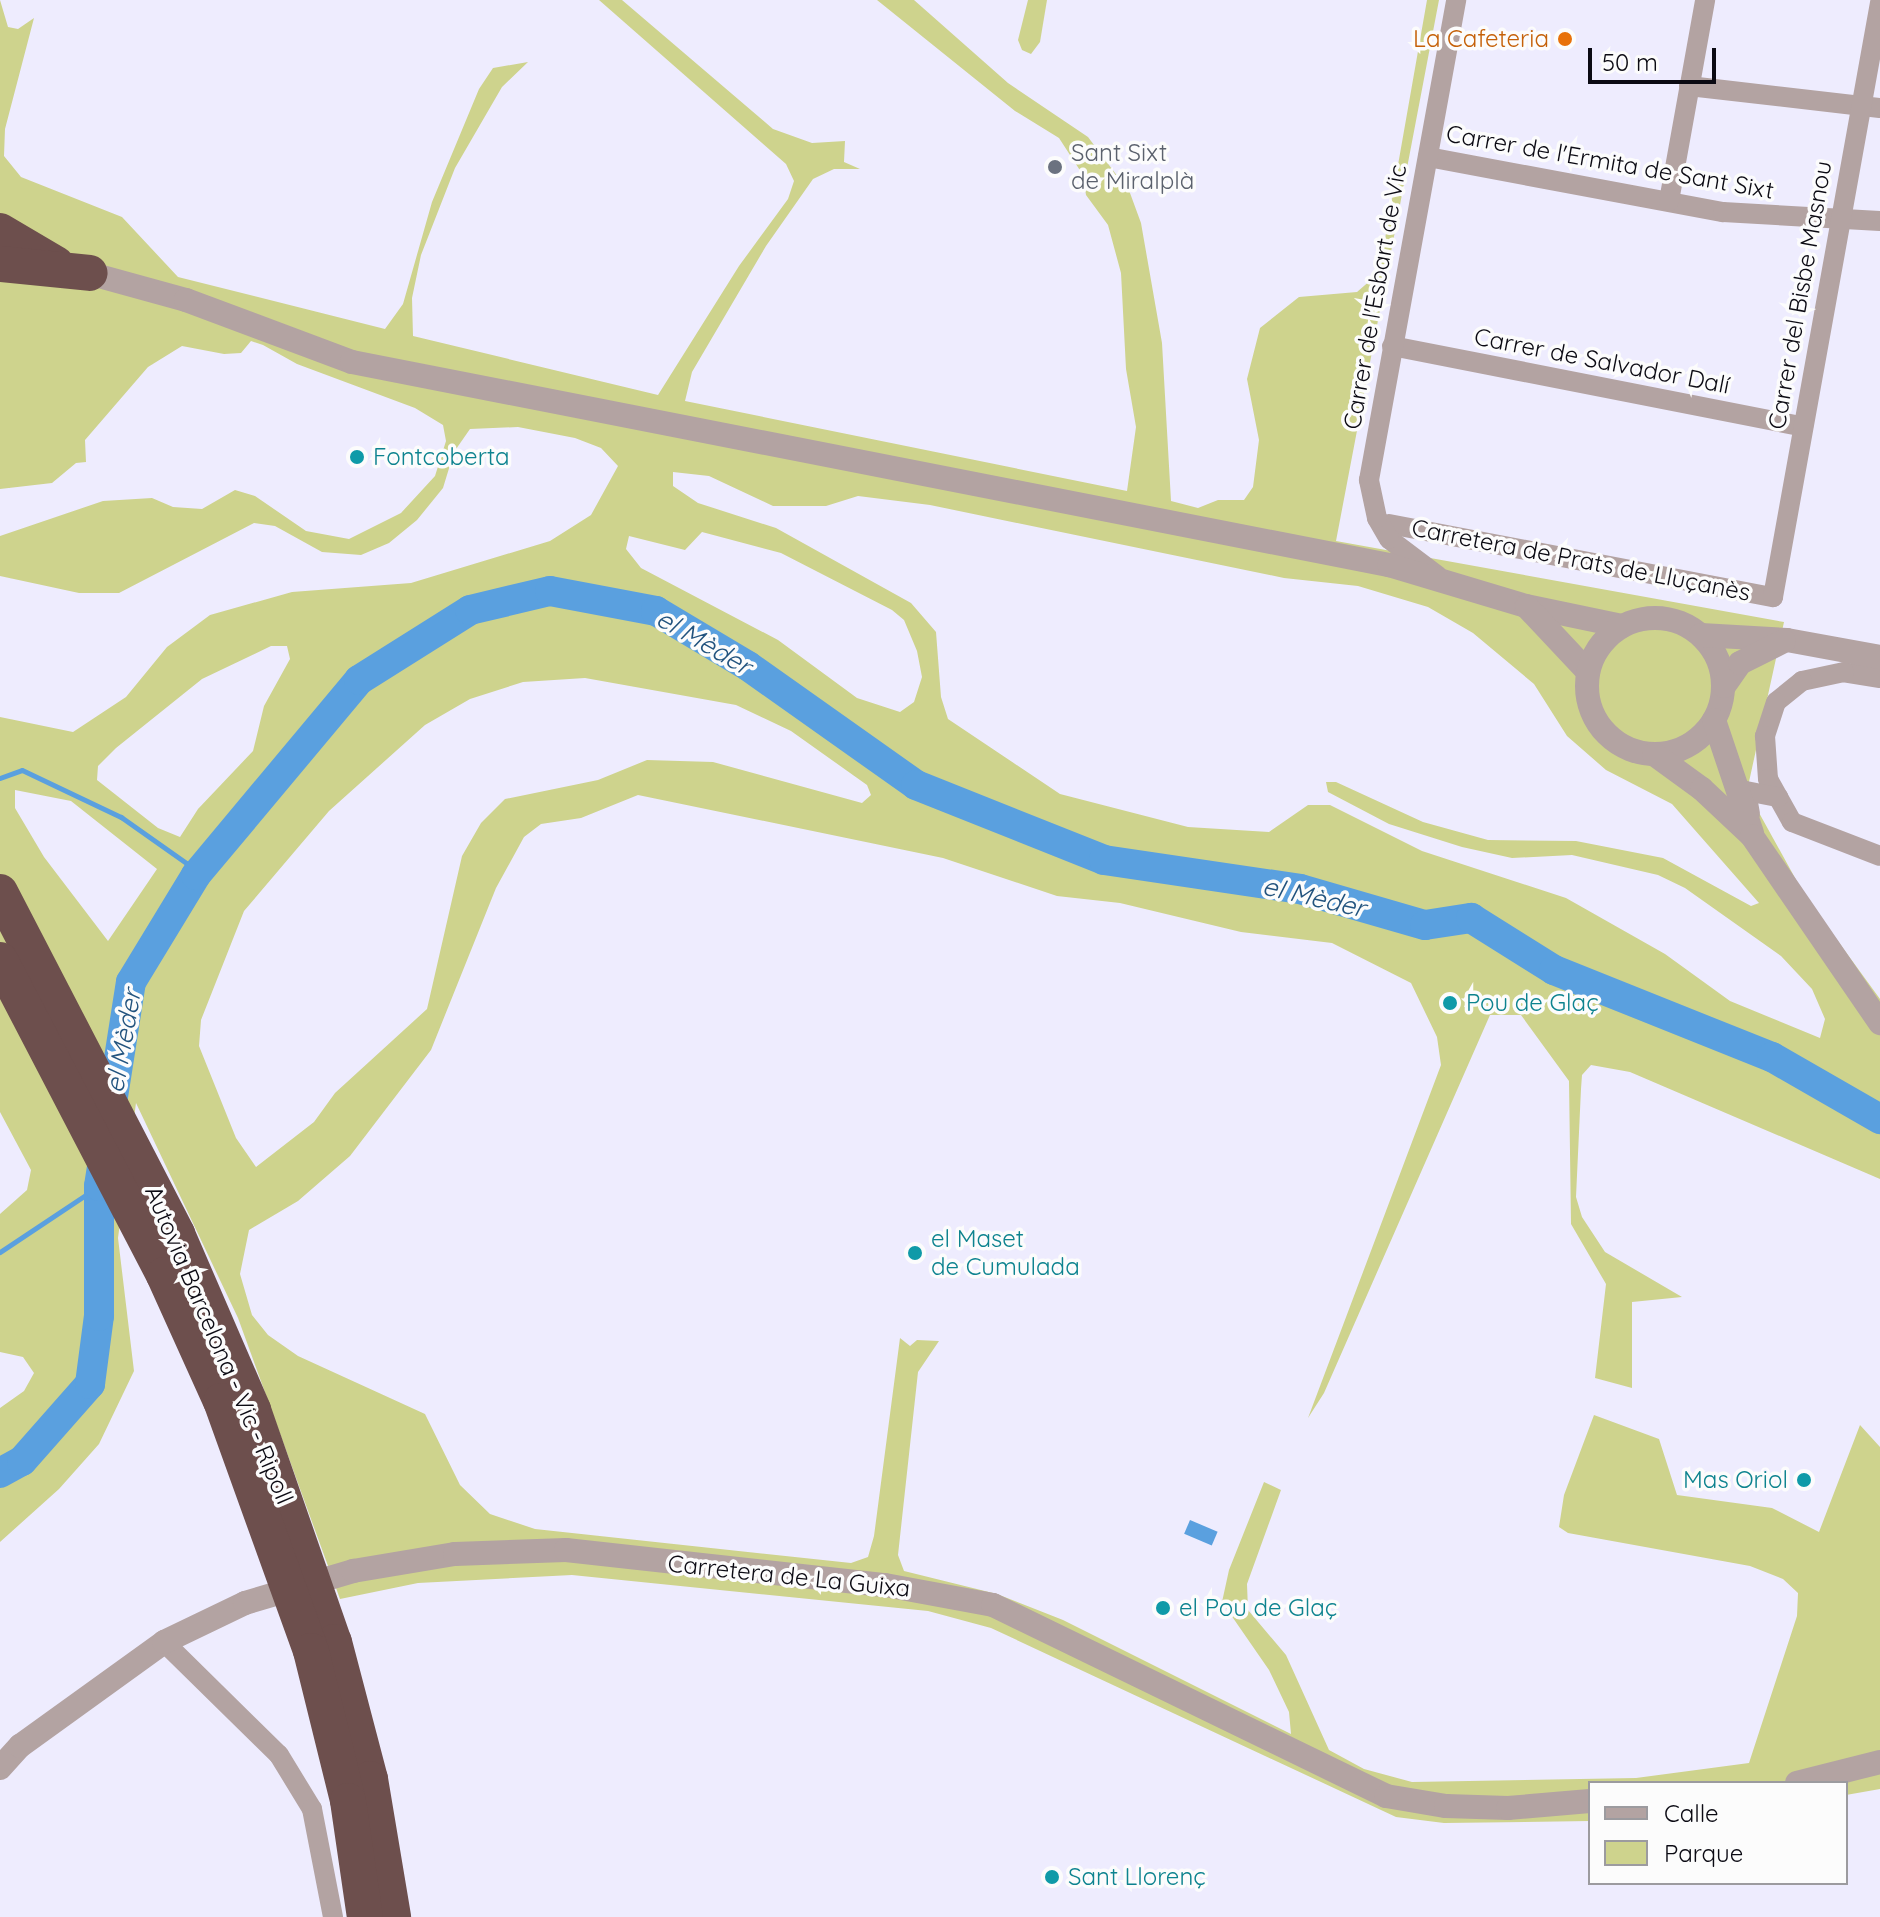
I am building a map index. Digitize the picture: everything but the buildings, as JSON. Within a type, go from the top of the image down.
[{"type":"highway","points":[[0,231],[74,269]]},
{"type":"highway","points":[[0,264],[74,269]]},
{"type":"highway","name":"Autovia Barcelona - Vic - Ripoll","points":[[0,892],[177,1234],[253,1410],[290,1550],[370,1779],[393,1917]]},
{"type":"highway","name":"Autovia Barcelona - Vic - Ripoll","points":[[0,960],[164,1275],[290,1550]]},
{"type":"highway","name":"Autovia Barcelona - Vic - Ripoll","points":[[322,1646],[365,1917]]},
{"type":"street","name":"Carrer de l'Esbart de Vic","points":[[1438,576],[1389,539],[1377,518],[1369,480],[1456,0]]},
{"type":"street","points":[[1669,201],[1705,0]]},
{"type":"street","name":"Carrer del Bisbe Masnou","points":[[1773,597],[1841,219],[1871,108],[1880,3]]},
{"type":"street","points":[[1689,86],[1871,108]]},
{"type":"street","name":"Carrer de l'Ermita de Sant Sixt","points":[[1428,157],[1752,215],[1880,221]]},
{"type":"street","points":[[0,254],[74,269],[186,300],[352,362],[1438,576],[1526,606],[1622,626],[1658,617],[1701,635],[1719,661],[1724,686]]},
{"type":"street","name":"Carrer de Salvador Dalí","points":[[1392,346],[1803,427]]},
{"type":"street","name":"Carretera de Prats de Lluçanès","points":[[1389,524],[1773,597]]},
{"type":"street","points":[[1526,606],[1588,672]]},
{"type":"street","points":[[1622,626],[1598,648],[1588,672],[1589,703],[1599,725],[1620,744],[1654,754],[1702,789],[1752,836],[1880,1023]]},
{"type":"street","name":"Carretera de Prats de Lluçanès","points":[[1701,635],[1787,640],[1880,657]]},
{"type":"street","points":[[1654,754],[1689,745],[1714,720],[1724,686],[1740,663],[1787,640]]},
{"type":"street","points":[[1880,678],[1844,672],[1802,681],[1776,702],[1765,736],[1768,779],[1792,822],[1880,856]]},
{"type":"street","points":[[1714,720],[1752,836]]},
{"type":"street","points":[[1752,836],[1746,791],[1778,797]]},
{"type":"street","name":"Carretera de La Guixa","points":[[0,1768],[20,1746],[164,1642],[245,1603],[353,1571],[455,1554],[566,1550],[885,1585],[993,1605],[1386,1796],[1477,1807],[1588,1801]]},
{"type":"street","points":[[164,1642],[279,1755],[304,1795],[312,1809],[333,1917]]},
{"type":"street","points":[[1805,1781],[1880,1762]]},
{"type":"green space","points":[[0,0],[8,27],[18,29],[34,18],[5,129],[4,156],[21,177],[122,217],[178,277],[385,329],[403,304],[432,202],[479,89],[493,68],[528,62],[502,87],[455,168],[421,255],[412,298],[413,336],[658,395],[739,266],[788,199],[794,181],[786,164],[599,0],[622,0],[773,129],[812,143],[845,141],[844,162],[860,169],[834,169],[813,179],[766,246],[692,372],[685,401],[1127,491],[1136,427],[1126,369],[1121,273],[1108,225],[1086,195],[1083,175],[1059,138],[1015,111],[877,0],[914,0],[1008,83],[1088,137],[1130,193],[1141,223],[1162,343],[1171,501],[1198,508],[1218,500],[1244,500],[1253,487],[1259,440],[1247,379],[1260,328],[1299,297],[1357,292],[1372,279],[1382,256],[1427,0],[1439,0],[1336,541],[1784,622],[1747,791],[1805,896],[1880,999],[1880,1179],[1630,1072],[1591,1065],[1582,1075],[1581,1089],[1576,1197],[1582,1217],[1605,1252],[1682,1297],[1632,1302],[1632,1388],[1595,1378],[1606,1284],[1571,1224],[1569,1081],[1521,1015],[1490,1015],[1324,1393],[1308,1418],[1441,1065],[1437,1037],[1411,983],[1332,943],[1241,932],[1120,903],[1057,896],[943,858],[638,795],[581,818],[541,824],[524,837],[496,888],[431,1050],[350,1156],[298,1201],[249,1230],[240,1274],[252,1315],[268,1335],[298,1356],[425,1414],[460,1485],[490,1514],[535,1529],[851,1563],[868,1557],[874,1536],[900,1338],[910,1346],[917,1340],[939,1341],[918,1372],[898,1555],[904,1571],[997,1594],[1063,1620],[1291,1734],[1289,1712],[1269,1670],[1222,1602],[1229,1570],[1264,1482],[1281,1490],[1247,1584],[1248,1610],[1286,1655],[1329,1750],[1364,1769],[1412,1782],[1636,1778],[1749,1763],[1797,1616],[1798,1593],[1783,1579],[1750,1566],[1568,1533],[1559,1527],[1564,1495],[1594,1415],[1659,1439],[1677,1495],[1772,1508],[1819,1532],[1860,1425],[1880,1447],[1880,1789],[1848,1795],[1848,1781],[1588,1781],[1588,1821],[1444,1823],[1396,1817],[991,1628],[928,1611],[572,1575],[418,1583],[340,1599],[238,1318],[136,1103],[118,1238],[134,1371],[99,1444],[59,1489],[0,1542],[0,1408],[24,1391],[34,1373],[23,1357],[0,1352],[0,1214],[27,1190],[31,1170],[0,1112],[0,717],[73,732],[126,697],[167,647],[210,615],[292,592],[411,583],[550,541],[591,515],[618,466],[601,448],[575,438],[518,427],[470,429],[454,452],[443,488],[417,520],[389,543],[361,555],[322,552],[275,526],[254,523],[119,593],[79,593],[0,576],[0,536],[103,501],[152,498],[173,507],[202,509],[235,490],[255,496],[306,531],[349,539],[401,513],[435,476],[446,441],[443,425],[415,408],[297,364],[251,341],[241,353],[224,354],[182,346],[148,367],[85,440],[86,462],[76,463],[52,483],[0,489]],"holes":[[[673,472],[709,476],[773,506],[826,506],[858,496],[930,505],[1284,578],[1358,586],[1428,607],[1473,633],[1534,684],[1567,736],[1606,770],[1672,804],[1759,903],[1751,906],[1663,858],[1576,841],[1488,840],[1423,822],[1336,782],[1326,782],[1328,792],[1389,824],[1462,847],[1512,858],[1572,855],[1658,875],[1685,888],[1781,956],[1812,989],[1825,1019],[1820,1038],[1730,1001],[1665,954],[1566,898],[1422,851],[1330,805],[1308,805],[1269,832],[1188,827],[1060,794],[948,719],[941,697],[936,632],[911,603],[776,528],[698,503],[673,486]],[[702,532],[781,553],[892,610],[904,620],[917,651],[922,677],[914,702],[900,712],[857,698],[778,640],[641,568],[626,549],[629,536],[685,550]],[[271,646],[287,646],[290,659],[264,706],[253,751],[198,809],[180,837],[158,828],[97,780],[98,766],[116,748],[202,679]],[[585,678],[736,705],[791,731],[867,785],[871,795],[862,803],[713,762],[647,760],[598,780],[505,799],[481,823],[462,856],[427,1009],[335,1093],[314,1122],[256,1167],[236,1138],[199,1046],[201,1020],[244,911],[329,811],[425,725],[470,699],[523,682]],[[15,790],[71,801],[157,869],[108,941],[44,857],[15,808]]]},
{"type":"green space","points":[[1028,0],[1047,0],[1040,42],[1031,54],[1022,50],[1018,40]]},
{"type":"water","points":[[1190,1520],[1218,1532],[1212,1546],[1184,1534]]},
{"type":"waterway","name":"el Mèder","points":[[0,1473],[22,1461],[90,1384],[99,1316],[99,1186],[131,982],[196,875],[359,680],[470,610],[550,591],[656,611],[748,666],[916,785],[1104,860],[1300,889],[1425,925],[1471,918],[1554,970],[1772,1057],[1880,1119]]},
{"type":"waterway","points":[[0,778],[22,770],[121,817],[199,872]]},
{"type":"waterway","points":[[0,1252],[99,1186]]},
{"type":"place","name":"La Cafeteria","points":[[1565,39]]},
{"type":"place","name":"Sant Sixt de Miralplà","points":[[1055,167]]},
{"type":"place","name":"Fontcoberta","points":[[357,457]]},
{"type":"place","name":"Pou de Glaç","points":[[1450,1003]]},
{"type":"place","name":"el Maset de Cumulada","points":[[915,1253]]},
{"type":"place","name":"Mas Oriol","points":[[1804,1480]]},
{"type":"place","name":"el Pou de Glaç","points":[[1163,1608]]},
{"type":"place","name":"Sant Llorenç","points":[[1052,1877]]}]
